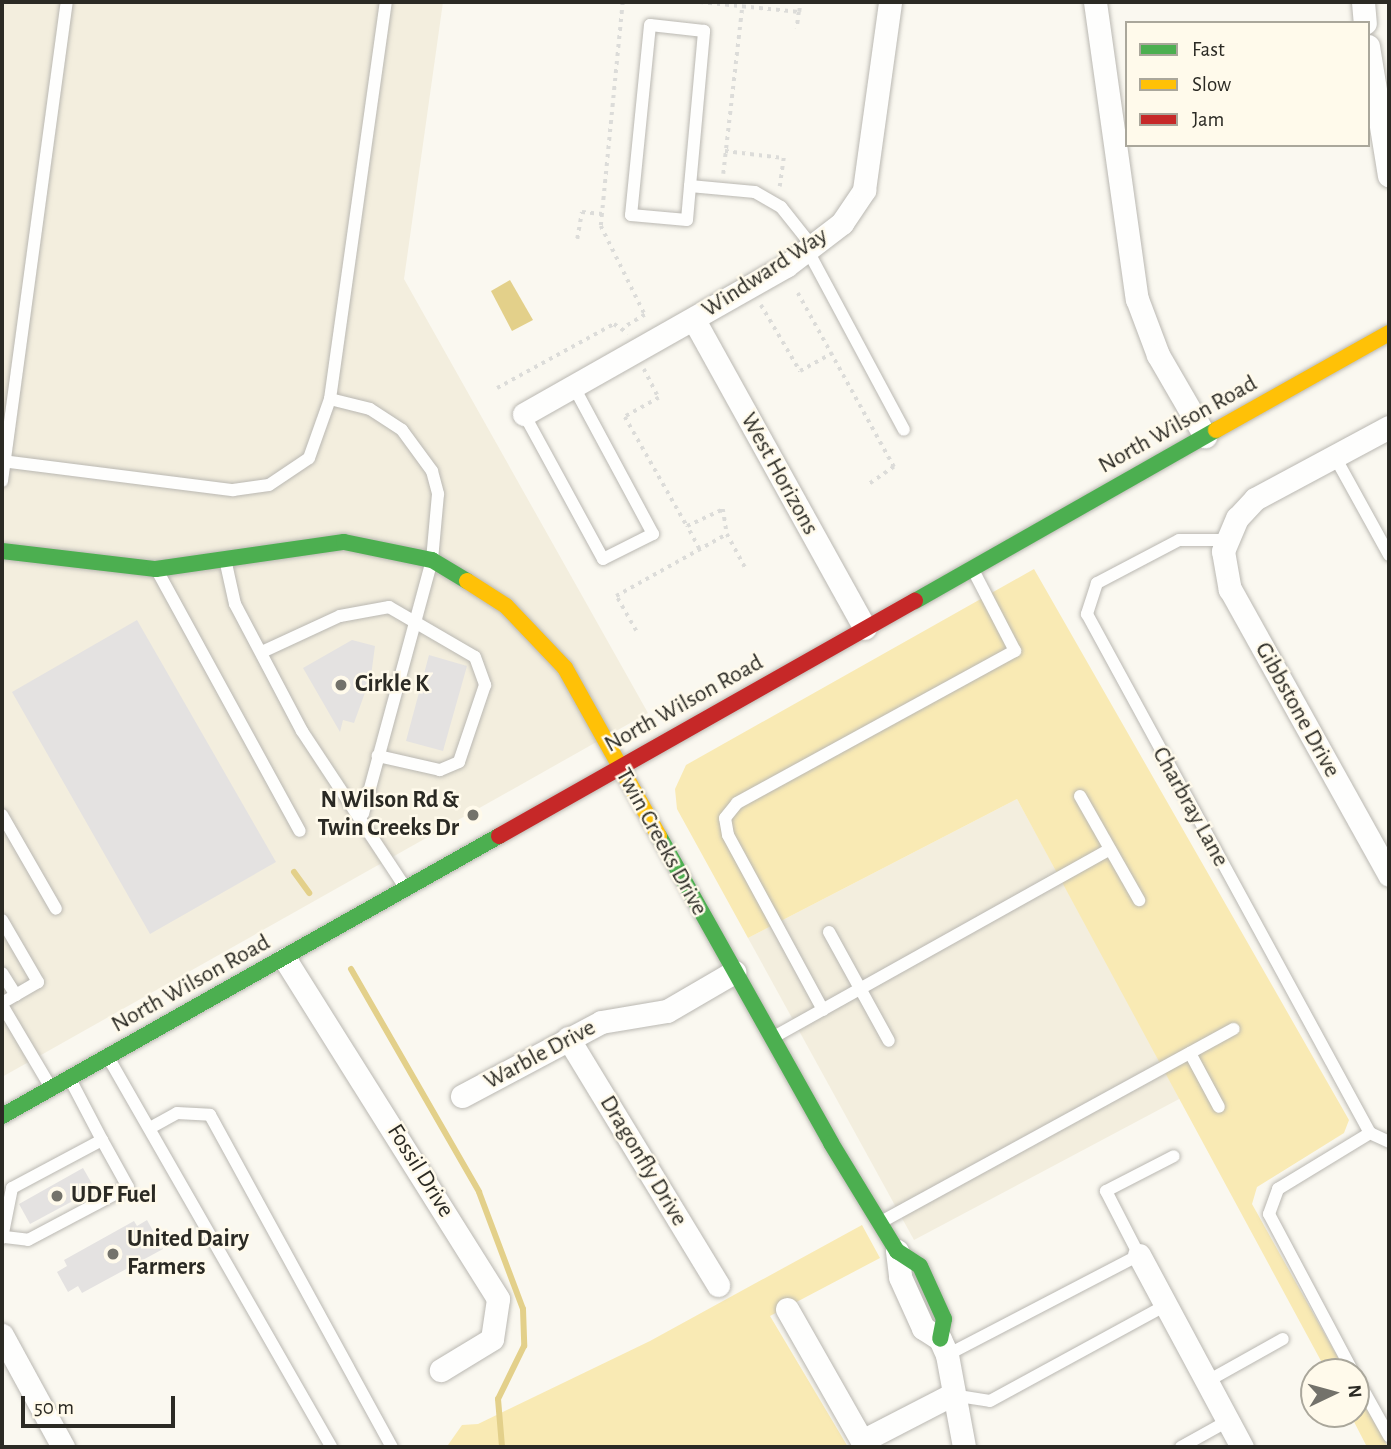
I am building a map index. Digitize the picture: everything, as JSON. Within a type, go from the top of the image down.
[{"type":"main road","name":"North Wilson Road","points":[[2,1116],[285,959],[406,887],[1389,333]]},
{"type":"main road","name":"Twin Creeks Drive","points":[[2,551],[156,569],[344,542],[432,560],[471,580],[535,633],[565,668],[734,972],[897,1251]]},
{"type":"street","name":"Windward Way","points":[[524,414],[694,320],[810,248],[842,223],[864,190],[890,2]]},
{"type":"street","points":[[1095,2],[1137,299],[1158,355],[1205,436]]},
{"type":"street","points":[[1363,2],[1365,21]]},
{"type":"street","points":[[1370,58],[1389,175]]},
{"type":"street","name":"West Horizons","points":[[694,320],[865,628]]},
{"type":"street","points":[[1225,540],[1255,499],[1389,426]]},
{"type":"street","name":"Gibbstone Drive","points":[[1225,540],[1230,589],[1389,875]]},
{"type":"street","name":"Fossil Drive","points":[[285,959],[498,1299],[492,1339],[441,1370]]},
{"type":"street","name":"Warble Drive","points":[[462,1096],[601,1022],[667,1011],[734,972]]},
{"type":"street","name":"Dragonfly Drive","points":[[568,1038],[718,1285]]},
{"type":"street","name":"Twin Creeks Drive","points":[[897,1251],[900,1277],[923,1328],[944,1347]]},
{"type":"street","points":[[1139,1255],[1242,1447]]},
{"type":"street","points":[[787,1309],[862,1441],[951,1395]]},
{"type":"street","points":[[2,1338],[63,1447]]},
{"type":"street","points":[[944,1347],[951,1395],[964,1447]]},
{"type":"lane","points":[[2,481],[67,2]]},
{"type":"lane","points":[[3,461],[233,491],[269,485],[309,458],[330,399],[386,2]]},
{"type":"lane","points":[[650,25],[704,31],[690,186],[687,220],[631,215],[650,25]]},
{"type":"lane","points":[[690,186],[770,199],[810,248],[904,430]]},
{"type":"lane","points":[[524,414],[603,559],[653,534],[573,387]]},
{"type":"lane","points":[[330,399],[388,419],[432,471],[439,522],[432,560],[363,814]]},
{"type":"lane","points":[[1335,457],[1389,555]]},
{"type":"lane","name":"Charbray Lane","points":[[1225,540],[1179,540],[1097,583],[1087,614],[1370,1133]]},
{"type":"lane","points":[[225,559],[235,604],[302,731],[363,814],[406,887]]},
{"type":"lane","points":[[823,1010],[728,835],[725,818],[737,803],[1015,650],[972,568]]},
{"type":"lane","points":[[156,569],[300,831]]},
{"type":"lane","points":[[262,652],[362,609],[389,607],[415,616],[475,657],[485,685],[458,762],[440,770],[378,756]]},
{"type":"lane","points":[[1080,796],[1139,900]]},
{"type":"lane","points":[[2,815],[56,909]]},
{"type":"lane","points":[[772,1038],[1110,849]]},
{"type":"lane","points":[[2,920],[38,982],[2,1004],[51,1089]]},
{"type":"lane","points":[[830,932],[889,1041]]},
{"type":"lane","points":[[2,973],[16,995]]},
{"type":"lane","points":[[880,1222],[1234,1029]]},
{"type":"lane","points":[[1190,1053],[1219,1107]]},
{"type":"lane","points":[[108,1057],[331,1447]]},
{"type":"lane","points":[[69,1078],[128,1188],[28,1240],[3,1237],[12,1188],[102,1140]]},
{"type":"lane","points":[[150,1128],[177,1113],[210,1115],[392,1447]]},
{"type":"lane","points":[[1346,1358],[1269,1214],[1278,1188],[1370,1133],[1389,1142]]},
{"type":"lane","points":[[944,1347],[1139,1255],[1106,1191],[1174,1156]]},
{"type":"lane","points":[[951,1395],[990,1401],[1164,1306]]},
{"type":"lane","points":[[1206,1382],[1283,1339]]},
{"type":"lane","points":[[1370,1402],[1389,1436]]},
{"type":"lane","points":[[1181,1447],[1228,1421]]},
{"type":"path","points":[[497,388],[614,324],[618,331],[645,315],[601,226],[623,2]]},
{"type":"path","points":[[700,2],[799,12]]},
{"type":"path","points":[[797,29],[800,2]]},
{"type":"path","points":[[723,176],[741,6]]},
{"type":"path","points":[[725,151],[784,158],[779,195]]},
{"type":"path","points":[[577,239],[582,212],[602,214]]},
{"type":"path","points":[[798,293],[894,467],[867,486]]},
{"type":"path","points":[[755,296],[800,371],[832,353]]},
{"type":"path","points":[[625,327],[659,398],[625,416],[699,549]]},
{"type":"path","points":[[687,526],[723,509],[727,534],[747,571]]},
{"type":"path","points":[[636,631],[615,596],[727,534]]},
{"type":"shaded area","points":[[2,2],[443,2],[404,279],[648,713],[2,1077]]},
{"type":"shaded area","points":[[510,280],[533,320],[512,331],[491,291]]},
{"type":"shaded area","points":[[1034,569],[1349,1120],[1344,1133],[1257,1187],[1252,1204],[1338,1358],[1319,1358],[1017,799],[748,938],[677,809],[675,789],[686,765]]},
{"type":"shaded area","points":[[1017,799],[1181,1098],[914,1240],[748,938]]},
{"type":"shaded area","points":[[862,1225],[880,1258],[770,1316],[848,1447],[448,1445],[462,1425],[478,1424],[650,1341]]},
{"type":"shaded area","points":[[1370,1415],[1388,1447],[1367,1447],[1357,1428],[1370,1428]]},
{"type":"building","points":[[137,620],[276,862],[150,934],[12,692]]},
{"type":"building","name":"Cirkle K","points":[[352,640],[375,646],[371,676],[354,723],[343,720],[340,732],[303,668]]},
{"type":"building","points":[[429,655],[467,666],[443,751],[406,741]]},
{"type":"building","name":"UDF Fuel","points":[[83,1168],[95,1189],[30,1224],[19,1204]]},
{"type":"building","name":"United Dairy Farmers","points":[[147,1220],[163,1249],[82,1293],[78,1286],[68,1292],[57,1272],[67,1266],[64,1260],[134,1221],[137,1226]]},
{"type":"waterway","points":[[294,872],[309,893]]},
{"type":"waterway","points":[[351,969],[479,1192],[523,1309],[524,1346],[498,1399],[502,1447]]},
{"type":"traffic: fast","points":[[915,601],[1216,430]]},
{"type":"traffic: fast","points":[[2,551],[156,569],[344,542],[432,560],[467,581]]},
{"type":"traffic: fast","points":[[2,1116],[499,836]]},
{"type":"traffic: fast","points":[[659,836],[831,1143],[897,1251],[920,1266],[944,1319],[940,1339]]},
{"type":"traffic: slow","points":[[1216,430],[1389,333]]},
{"type":"traffic: slow","points":[[467,581],[506,606],[565,668],[659,836]]},
{"type":"traffic: jam","points":[[499,836],[915,601]]},
{"type":"place","name":"Cirkle K","points":[[341,685]]},
{"type":"place","name":"N Wilson Rd & Twin Creeks Dr","points":[[473,815]]},
{"type":"place","name":"UDF Fuel","points":[[57,1196]]},
{"type":"place","name":"United Dairy Farmers","points":[[113,1254]]}]
